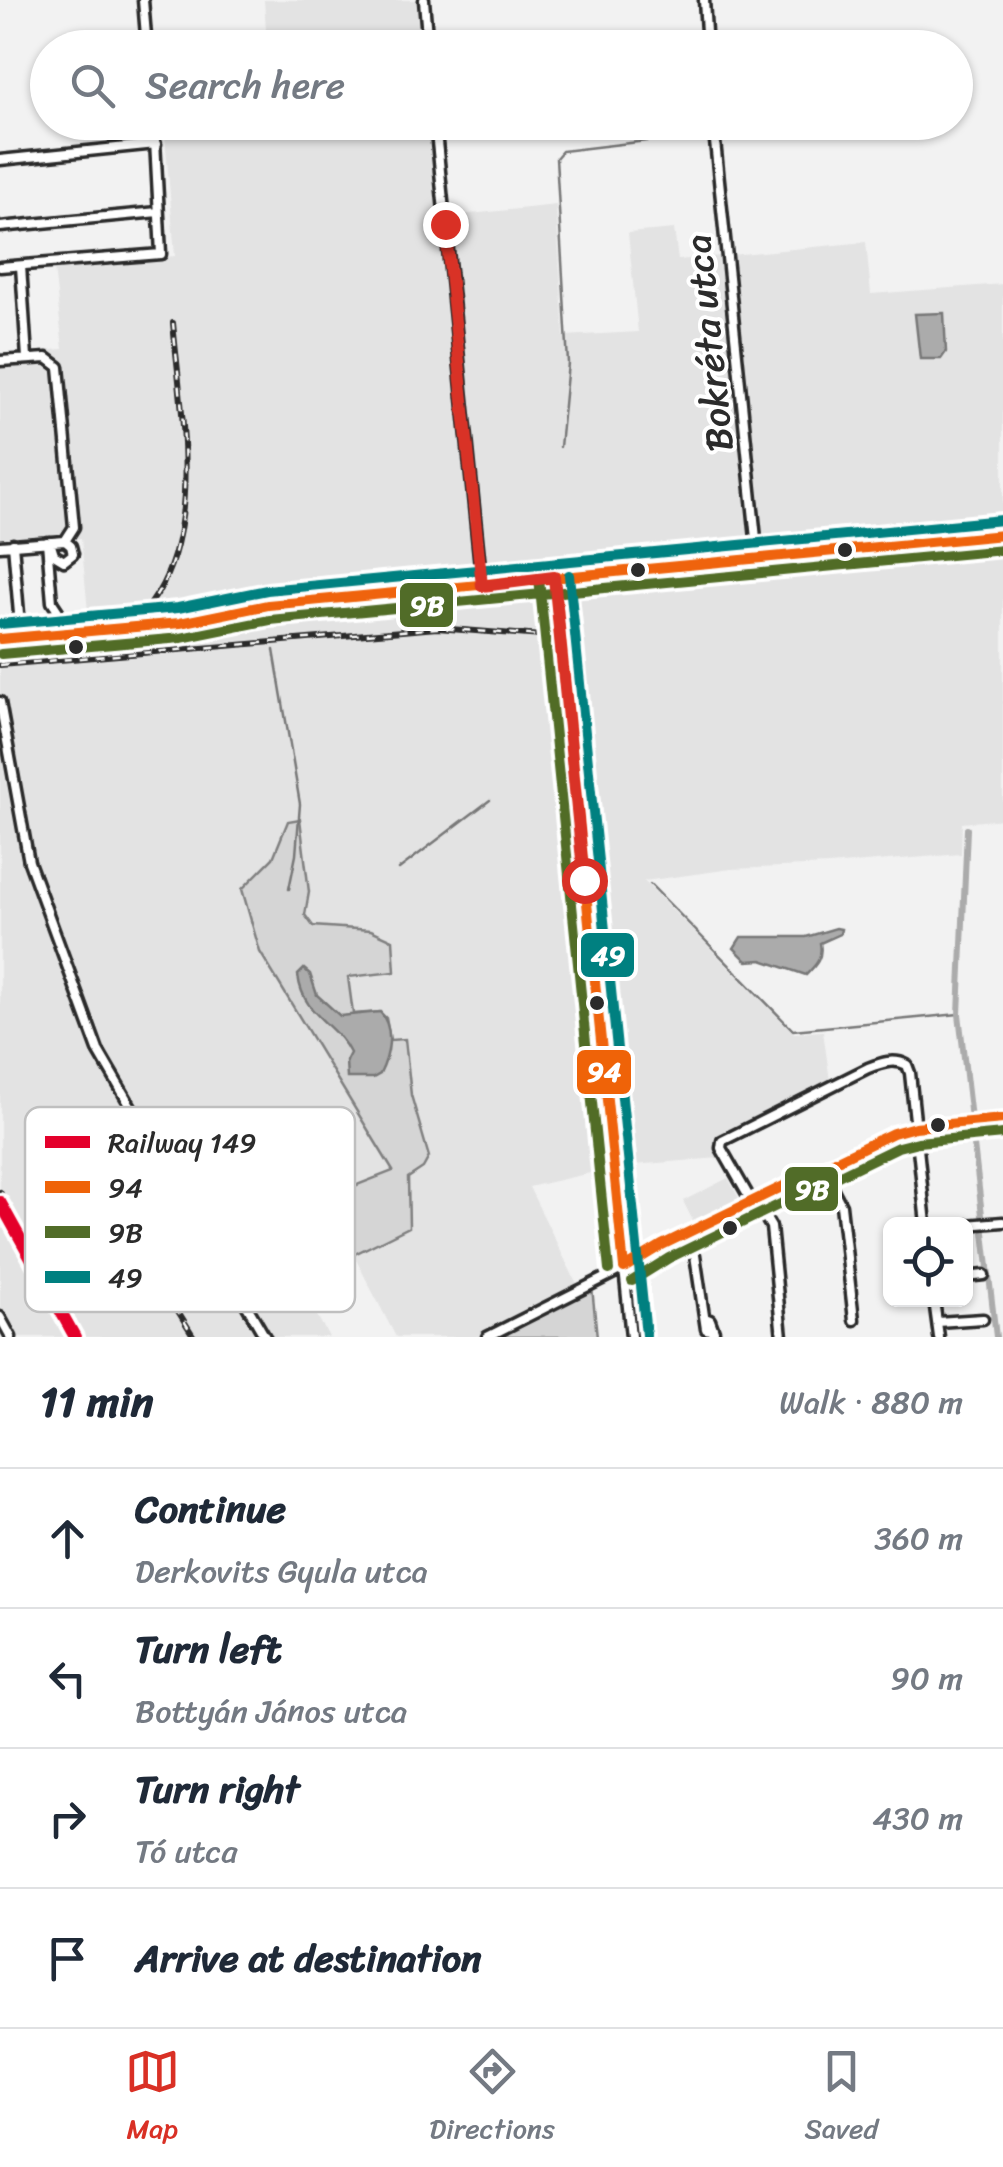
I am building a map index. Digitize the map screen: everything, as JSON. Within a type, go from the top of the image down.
[{"type":"street","points":[[143,0],[146,30]]},
{"type":"street","points":[[424,0],[426,30]]},
{"type":"street","points":[[704,0],[706,30]]},
{"type":"street","points":[[0,267],[161,254],[156,140]]},
{"type":"street","points":[[437,140],[482,586]]},
{"type":"street","name":"Bokréta utca","points":[[715,140],[758,558]]},
{"type":"street","points":[[0,160],[156,144]]},
{"type":"street","points":[[0,227],[158,212]]},
{"type":"street","points":[[20,266],[27,358]]},
{"type":"street","points":[[0,361],[47,358],[59,367],[74,527],[65,540],[0,546]]},
{"type":"street","points":[[0,639],[180,624],[268,606],[1003,535]]},
{"type":"street","points":[[48,542],[54,554],[64,561],[73,554],[65,540]]},
{"type":"street","points":[[48,542],[52,602],[62,617],[64,634]]},
{"type":"street","points":[[14,544],[21,637]]},
{"type":"street","points":[[554,577],[631,1337]]},
{"type":"street","points":[[0,702],[30,862],[92,1036],[133,1107]]},
{"type":"street","points":[[782,1337],[771,1226],[721,1148],[722,1141],[868,1068],[886,1062],[908,1065],[925,1217]]},
{"type":"street","points":[[487,1337],[686,1233],[882,1138],[914,1127],[1003,1118]]},
{"type":"street","points":[[822,1168],[841,1204],[854,1320]]},
{"type":"street","points":[[973,1225],[1003,1222]]},
{"type":"street","points":[[686,1233],[696,1255],[706,1329]]},
{"type":"street","points":[[973,1277],[984,1276]]},
{"type":"street","points":[[935,1307],[938,1337]]},
{"type":"street","points":[[251,1312],[265,1337]]},
{"type":"street","points":[[0,1318],[11,1337]]},
{"type":"street","points":[[937,1322],[983,1319]]},
{"type":"shaded area","points":[[264,0],[425,0],[428,30],[266,30]]},
{"type":"shaded area","points":[[165,140],[436,140],[441,217],[556,205],[564,336],[638,332],[628,233],[674,229],[678,260],[866,242],[871,294],[1003,284],[1003,819],[962,823],[961,854],[731,869],[644,881],[794,1033],[823,1031],[830,1081],[714,1138],[719,1158],[621,1166],[529,1187],[578,1286],[476,1337],[396,1337],[355,1258],[355,1107],[25,1107],[25,1312],[315,1312],[329,1337],[12,1337],[0,1315],[0,651],[91,643],[81,538],[0,545],[0,354],[63,349],[54,268],[175,256]]},
{"type":"shaded area","points":[[944,313],[946,352],[941,359],[920,359],[915,314]]},
{"type":"shaded area","points":[[300,819],[309,892],[305,915],[313,926],[371,930],[393,940],[395,972],[348,977],[353,1014],[380,1012],[386,1018],[390,1040],[405,1039],[411,1095],[429,1157],[423,1168],[408,1178],[409,1227],[355,1254],[355,1186],[393,1171],[260,952],[242,889],[273,858],[288,821]]},
{"type":"shaded area","points":[[841,929],[840,934],[820,943],[818,961],[806,975],[762,960],[747,961],[734,948],[741,937],[806,937]]},
{"type":"shaded area","points":[[304,969],[310,974],[317,995],[340,1016],[380,1012],[388,1026],[389,1043],[380,1074],[373,1078],[347,1078],[346,1061],[350,1053],[306,1001],[298,975]]},
{"type":"shaded area","points":[[728,1178],[741,1202],[695,1225],[683,1201]]},
{"type":"shaded area","points":[[592,1287],[597,1337],[488,1337]]},
{"type":"waterway","points":[[560,447],[568,363],[556,158],[562,151],[655,140]]},
{"type":"waterway","points":[[274,650],[300,804],[289,889]]},
{"type":"waterway","points":[[399,869],[490,800]]},
{"type":"waterway","points":[[967,829],[959,1014],[996,1337]]},
{"type":"waterway","points":[[650,884],[793,1030],[959,1014]]},
{"type":"railway","points":[[80,652],[124,630],[155,598],[173,558],[182,513],[185,464],[173,323]]},
{"type":"railway","points":[[0,665],[437,628],[542,636]]},
{"type":"railway","points":[[0,1192],[25,1237]]},
{"type":"railway","points":[[66,1312],[80,1337]]},
{"type":"railway","points":[[179,1312],[194,1337]]},
{"type":"rail line","name":"149","points":[[0,1202],[25,1247]]},
{"type":"rail line","name":"149","points":[[61,1312],[75,1337]]},
{"type":"transit line","name":"49","points":[[0,624],[178,608],[267,590],[1002,520]]},
{"type":"transit line","name":"94","points":[[0,639],[180,623],[268,605],[1003,535]]},
{"type":"transit line","name":"9B","points":[[1,654],[181,638],[270,620],[1003,550]]},
{"type":"transit line","name":"49","points":[[569,575],[646,1335]]},
{"type":"transit line","name":"94","points":[[554,577],[624,1268]]},
{"type":"transit line","name":"9B","points":[[539,579],[609,1270]]},
{"type":"transit line","name":"94","points":[[624,1268],[662,1245],[893,1133],[915,1127],[1003,1119]]},
{"type":"transit line","name":"9B","points":[[632,1281],[669,1258],[898,1147],[1003,1134]]},
{"type":"route","points":[[445,224],[482,586],[554,577],[584,880]]}]
